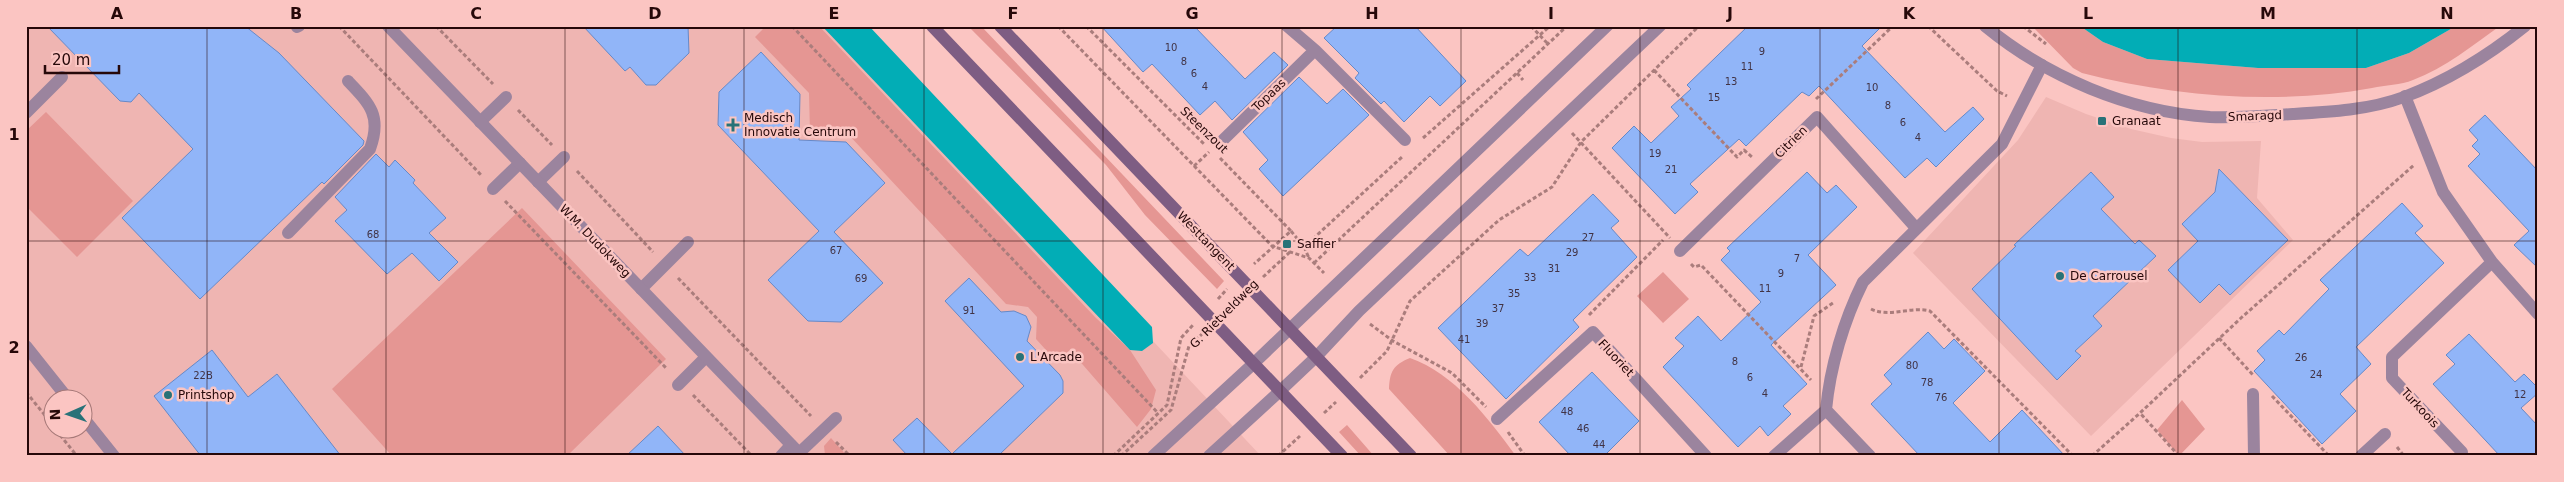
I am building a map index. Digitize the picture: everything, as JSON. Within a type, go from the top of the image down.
[{"type":"main road","points":[[932,26],[1342,456]]},
{"type":"main road","name":"Westtangent","points":[[1000,26],[1411,456]]},
{"type":"street","name":"W.M. Dudokweg","points":[[388,26],[797,451]]},
{"type":"street","points":[[1287,26],[1315,50],[1405,140]]},
{"type":"street","points":[[1153,456],[1253,364],[1607,26]]},
{"type":"street","points":[[1209,456],[1316,357],[1359,311],[1660,26]]},
{"type":"street","name":"Smaragd","points":[[1985,26],[2042,65],[2093,89],[2138,104],[2178,113],[2209,116],[2337,111],[2405,96],[2480,58],[2525,26]]},
{"type":"street","name":"Topaas","points":[[1223,140],[1315,50]]},
{"type":"street","points":[[1774,456],[1826,410],[1828,390],[1853,301],[1863,282],[2002,144],[2042,65]]},
{"type":"street","points":[[26,113],[62,76]]},
{"type":"street","points":[[288,233],[370,149],[376,134],[375,118],[369,103],[348,80]]},
{"type":"street","points":[[2405,96],[2443,192],[2492,262],[2538,314]]},
{"type":"street","points":[[480,122],[506,97]]},
{"type":"street","name":"Citrien","points":[[1680,251],[1816,117],[1916,228]]},
{"type":"street","points":[[538,182],[564,157]]},
{"type":"street","points":[[493,189],[520,163]]},
{"type":"street","points":[[641,290],[688,242]]},
{"type":"street","name":"Turkoois","points":[[2462,452],[2392,378],[2392,357],[2492,262]]},
{"type":"street","name":"Fluoriet","points":[[1497,418],[1593,332],[1706,456]]},
{"type":"street","points":[[26,346],[61,390]]},
{"type":"street","points":[[679,383],[706,357]]},
{"type":"street","points":[[2253,394],[2254,456]]},
{"type":"street","points":[[1826,410],[1870,456]]},
{"type":"street","points":[[781,456],[797,451],[836,418]]},
{"type":"street","points":[[92,428],[114,456]]},
{"type":"street","points":[[2362,456],[2385,434]]},
{"type":"path","points":[[339,26],[679,383],[752,456]]},
{"type":"path","points":[[436,26],[850,456]]},
{"type":"path","points":[[792,26],[1158,413]]},
{"type":"path","points":[[1058,26],[1272,246],[1309,258]]},
{"type":"path","name":"Steenzout","points":[[1086,26],[1211,150]]},
{"type":"path","points":[[1531,26],[1548,44]]},
{"type":"path","points":[[1314,263],[1568,26]]},
{"type":"path","points":[[1393,341],[1410,301],[1499,220],[1552,188],[1582,142],[1699,26]]},
{"type":"path","points":[[1816,117],[1816,98],[1893,26]]},
{"type":"path","points":[[1928,26],[1997,91],[2021,104]]},
{"type":"path","points":[[1654,70],[1737,157],[1744,150],[1765,168]]},
{"type":"path","points":[[1517,74],[1536,94]]},
{"type":"path","points":[[1560,122],[1582,142],[1694,267],[1701,265],[1801,368],[1815,386],[1828,390]]},
{"type":"path","points":[[2092,456],[2241,318],[2427,154]]},
{"type":"path","name":"Steenzout","points":[[1218,156],[1291,231],[1272,246]]},
{"type":"path","points":[[1593,332],[1588,313],[1668,236]]},
{"type":"path","points":[[1112,456],[1167,405],[1181,338],[1272,246]]},
{"type":"path","points":[[1304,247],[1309,258],[1334,285]]},
{"type":"path","name":"G. Rietveldweg","points":[[1121,456],[1171,410],[1189,346],[1290,252]]},
{"type":"path","points":[[1801,368],[1814,316],[1839,298],[1853,301],[1878,313],[1921,308],[1930,311],[2073,456]]},
{"type":"path","points":[[1359,311],[1374,329],[1452,373],[1497,418],[1525,456]]},
{"type":"path","points":[[26,392],[42,412]]},
{"type":"path","points":[[2140,413],[2179,456]]},
{"type":"path","points":[[64,440],[77,456]]},
{"type":"shaded area","points":[[26,26],[857,26],[1261,456],[26,456]]},
{"type":"shaded area","points":[[766,26],[819,26],[1095,317],[1130,350],[1156,390],[1151,409],[1137,427],[1070,350],[1056,361],[1036,339],[1037,317],[1028,307],[1006,304],[848,134],[810,132],[809,93],[755,37]]},
{"type":"shaded area","points":[[968,26],[981,26],[1224,281],[1217,289],[1145,215],[1106,165]]},
{"type":"shaded area","points":[[2032,26],[2080,26],[2103,42],[2147,59],[2258,68],[2366,68],[2409,53],[2456,26],[2500,26],[2447,63],[2408,82],[2336,93],[2263,97],[2190,93],[2153,88],[2082,73],[2073,68]]},
{"type":"shaded area","points":[[2046,97],[2086,114],[2131,129],[2171,138],[2202,142],[2261,141],[2257,198],[2293,240],[2091,436],[1913,253],[2018,140]]},
{"type":"shaded area","points":[[46,112],[133,201],[77,257],[26,206],[26,131]]},
{"type":"shaded area","points":[[522,208],[666,359],[567,456],[392,456],[332,389]]},
{"type":"shaded area","points":[[1663,272],[1689,299],[1663,323],[1637,296]]},
{"type":"shaded area","points":[[1410,358],[1441,374],[1456,386],[1494,427],[1516,456],[1450,456],[1389,389],[1390,378],[1396,366]]},
{"type":"shaded area","points":[[2182,400],[2205,429],[2179,456],[2157,430]]},
{"type":"shaded area","points":[[1347,425],[1374,456],[1361,456],[1339,432]]},
{"type":"shaded area","points":[[831,438],[847,456],[825,455],[824,446]]},
{"type":"water","points":[[822,26],[869,26],[1152,327],[1153,343],[1142,351],[1130,350]]},
{"type":"water","points":[[2080,26],[2229,26],[2271,29],[2456,26],[2409,53],[2366,68],[2258,68],[2147,59],[2103,42]]},
{"type":"building","points":[[47,26],[245,26],[279,53],[364,141],[363,145],[324,184],[322,182],[200,299],[122,218],[193,149],[139,93],[131,102],[120,101]]},
{"type":"building","points":[[583,26],[688,26],[689,53],[656,85],[646,85],[630,67],[625,71]]},
{"type":"building","points":[[1101,26],[1194,26],[1245,79],[1274,52],[1288,65],[1232,120],[1215,101],[1200,115],[1152,64],[1143,72]]},
{"type":"building","points":[[1337,26],[1415,26],[1466,81],[1440,106],[1430,96],[1404,122],[1384,101],[1381,104],[1355,78],[1359,73],[1324,38]]},
{"type":"building","points":[[1748,26],[1882,26],[1862,46],[1945,132],[1973,107],[1984,119],[1936,167],[1927,158],[1905,178],[1819,86],[1809,96],[1802,92],[1746,146],[1739,139],[1690,184],[1698,192],[1675,214],[1612,148],[1634,126],[1651,143],[1679,116],[1671,107],[1691,89],[1687,85]]},
{"type":"building","points":[[761,52],[800,94],[799,140],[846,142],[885,183],[834,232],[883,283],[841,322],[808,321],[768,280],[819,231],[718,125],[719,92]]},
{"type":"building","points":[[1299,77],[1327,104],[1343,89],[1369,115],[1283,196],[1259,169],[1268,160],[1243,132]]},
{"type":"building","points":[[2485,115],[2538,171],[2538,268],[2514,245],[2529,231],[2468,166],[2480,154],[2472,146],[2478,140],[2469,130]]},
{"type":"building","points":[[376,154],[389,167],[395,160],[415,180],[413,183],[446,218],[429,233],[458,262],[439,281],[412,253],[387,274],[335,221],[347,210],[335,197]]},
{"type":"building","points":[[2219,169],[2288,240],[2230,295],[2219,284],[2200,303],[2168,270],[2198,241],[2182,224],[2215,192]]},
{"type":"building","points":[[1807,172],[1827,193],[1836,185],[1857,207],[1808,255],[1836,285],[1771,345],[1807,384],[1783,406],[1791,414],[1768,436],[1760,426],[1738,447],[1663,367],[1684,346],[1675,338],[1698,316],[1721,341],[1761,302],[1721,260],[1730,251],[1727,248]]},
{"type":"building","name":"De Carrousel","points":[[2091,172],[2114,197],[2101,209],[2135,244],[2139,240],[2156,256],[2093,316],[2102,326],[2075,351],[2081,356],[2057,380],[1972,289],[2016,246],[2014,245]]},
{"type":"building","points":[[1593,194],[1619,221],[1611,228],[1637,257],[1573,320],[1579,327],[1506,399],[1438,328],[1520,249],[1528,256]]},
{"type":"building","points":[[2402,203],[2423,226],[2415,233],[2444,263],[2356,347],[2371,364],[2340,394],[2356,411],[2322,444],[2254,371],[2265,360],[2257,351],[2279,330],[2284,335],[2329,289],[2320,280]]},
{"type":"building","name":"L'Arcade","points":[[969,278],[1001,312],[1014,311],[1026,316],[1031,327],[1027,341],[1060,375],[1063,381],[1063,393],[998,456],[908,456],[893,440],[917,418],[952,454],[1024,386],[945,301]]},
{"type":"building","points":[[1928,332],[1944,349],[1954,339],[1985,371],[1953,403],[1990,442],[2022,410],[2065,456],[1920,456],[1871,404],[1892,384],[1884,375]]},
{"type":"building","points":[[2469,334],[2515,382],[2524,374],[2538,388],[2538,393],[2521,408],[2538,426],[2538,456],[2500,456],[2433,384],[2455,364],[2446,355]]},
{"type":"building","points":[[212,350],[248,397],[277,374],[341,456],[201,456],[154,396]]},
{"type":"building","points":[[1592,372],[1639,421],[1604,456],[1571,456],[1539,422]]},
{"type":"building","points":[[658,426],[686,456],[626,456]]},
{"type":"place","name":"Granaat","points":[[2102,121]]},
{"type":"place","name":"Medisch Innovatie Centrum","points":[[733,125]]},
{"type":"place","name":"Saffier","points":[[1287,244]]},
{"type":"place","name":"De Carrousel","points":[[2060,276]]},
{"type":"place","name":"L'Arcade","points":[[1020,357]]},
{"type":"place","name":"Printshop","points":[[168,395]]}]
